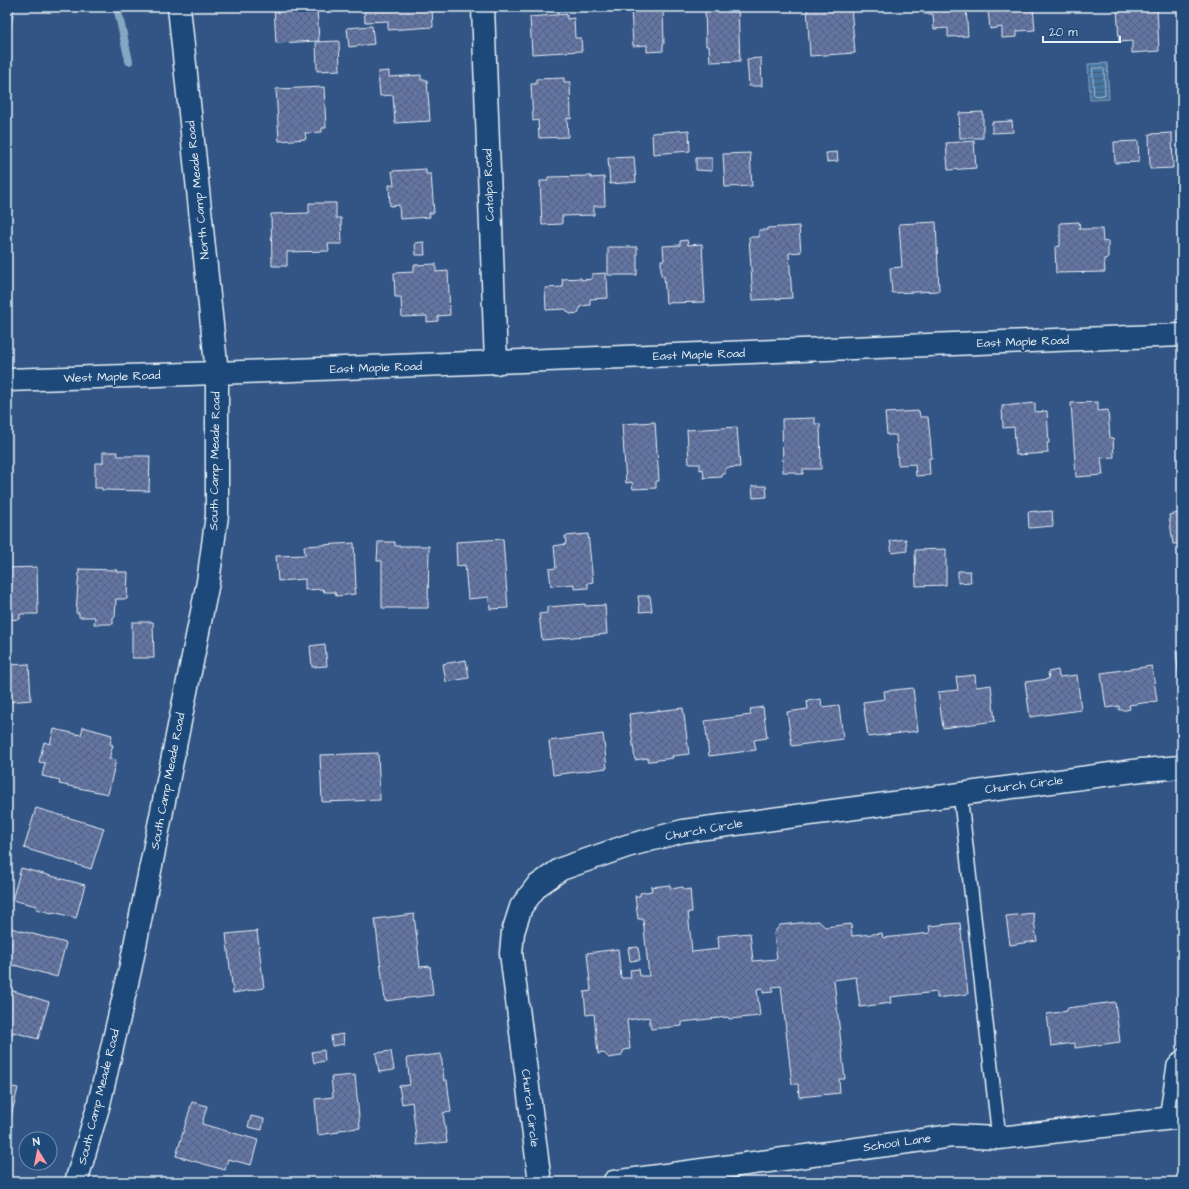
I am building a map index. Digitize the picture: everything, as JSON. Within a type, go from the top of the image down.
[{"type":"main road","name":"North Camp Meade Road","points":[[179,7],[217,373]]},
{"type":"main road","name":"Catalpa Road","points":[[483,7],[496,363]]},
{"type":"main road","name":"East Maple Road","points":[[217,373],[1182,335]]},
{"type":"main road","name":"West Maple Road","points":[[7,380],[217,373]]},
{"type":"main road","name":"South Camp Meade Road","points":[[76,1182],[99,1104],[130,970],[208,582],[217,515],[217,373]]},
{"type":"main road","name":"Church Circle","points":[[540,1182],[511,953],[513,932],[521,907],[537,886],[561,869],[627,846],[683,831],[960,793],[1141,770],[1182,767]]},
{"type":"main road","name":"School Lane","points":[[614,1182],[677,1178],[952,1136],[999,1138],[1174,1118]]},
{"type":"lane","points":[[960,793],[999,1138]]},
{"type":"lane","points":[[1174,1118],[1174,1066],[1182,1056]]},
{"type":"water","points":[[1107,63],[1109,99],[1090,100],[1088,64]]},
{"type":"building","points":[[274,7],[317,7],[319,41],[276,43]]},
{"type":"building","points":[[364,7],[432,7],[433,27],[388,30],[388,21],[365,22]]},
{"type":"building","points":[[631,7],[647,7],[648,9],[663,8],[663,51],[647,52],[647,45],[633,46]]},
{"type":"building","points":[[705,7],[738,7],[740,61],[710,62],[709,46],[706,46]]},
{"type":"building","points":[[807,7],[851,7],[855,53],[810,56]]},
{"type":"building","points":[[923,7],[966,7],[968,36],[948,37],[948,28],[934,29],[933,14],[924,14]]},
{"type":"building","points":[[985,7],[1033,7],[1035,30],[1017,31],[1017,37],[1002,38],[1002,27],[990,29],[988,10],[985,10]]},
{"type":"building","points":[[1117,7],[1157,7],[1159,51],[1132,53],[1132,41],[1119,42]]},
{"type":"building","points":[[567,14],[567,19],[574,18],[575,38],[581,38],[582,51],[532,54],[530,17]]},
{"type":"building","points":[[372,26],[374,44],[349,47],[347,28]]},
{"type":"building","points":[[339,41],[340,70],[317,71],[316,42]]},
{"type":"building","points":[[761,58],[762,86],[749,86],[747,59]]},
{"type":"building","points":[[389,71],[389,77],[421,75],[421,80],[427,80],[430,121],[395,123],[393,95],[380,96],[378,72]]},
{"type":"building","points":[[564,78],[564,82],[570,82],[571,119],[567,118],[568,137],[539,138],[538,120],[533,121],[531,84],[536,84],[536,79]]},
{"type":"building","points":[[324,87],[326,128],[322,128],[322,132],[305,133],[306,139],[279,141],[276,89]]},
{"type":"building","points":[[983,112],[983,138],[960,138],[959,113]]},
{"type":"building","points":[[1012,121],[1013,132],[992,133],[992,122]]},
{"type":"building","points":[[689,130],[690,151],[653,154],[652,133]]},
{"type":"building","points":[[1172,133],[1173,168],[1150,169],[1149,134]]},
{"type":"building","points":[[974,141],[976,168],[948,170],[946,143]]},
{"type":"building","points":[[1138,141],[1139,162],[1115,163],[1114,142]]},
{"type":"building","points":[[837,152],[838,161],[827,162],[826,153]]},
{"type":"building","points":[[750,153],[752,186],[725,187],[723,154]]},
{"type":"building","points":[[634,157],[636,182],[610,184],[608,158]]},
{"type":"building","points":[[696,158],[712,158],[712,171],[696,170]]},
{"type":"building","points":[[426,169],[426,174],[431,174],[434,213],[429,213],[430,217],[400,219],[399,205],[390,206],[389,185],[394,185],[392,171]]},
{"type":"building","points":[[591,176],[591,178],[604,177],[605,206],[594,206],[594,215],[562,216],[562,224],[542,225],[540,181],[548,181],[548,177]]},
{"type":"building","points":[[309,203],[336,203],[336,218],[341,218],[342,244],[328,244],[329,251],[287,252],[287,266],[272,266],[271,214],[309,213]]},
{"type":"building","points":[[936,222],[939,291],[892,293],[890,268],[902,267],[899,224]]},
{"type":"building","points":[[1079,222],[1080,229],[1102,229],[1103,242],[1108,241],[1108,258],[1104,259],[1105,272],[1056,273],[1055,247],[1060,246],[1060,223]]},
{"type":"building","points":[[799,226],[801,252],[789,253],[792,298],[753,300],[749,237],[759,237],[759,230],[767,230],[767,228]]},
{"type":"building","points":[[687,240],[688,245],[702,244],[705,302],[666,303],[664,276],[661,276],[661,260],[664,260],[663,246],[680,245],[680,241]]},
{"type":"building","points":[[424,242],[425,255],[416,255],[415,243]]},
{"type":"building","points":[[608,247],[637,247],[637,275],[608,275]]},
{"type":"building","points":[[1178,256],[1182,256],[1182,276],[1178,276]]},
{"type":"building","points":[[436,264],[436,272],[448,271],[450,315],[438,316],[438,321],[427,322],[427,316],[402,317],[401,297],[395,297],[394,273],[414,272],[414,265]]},
{"type":"building","points":[[605,273],[605,279],[607,279],[608,298],[590,299],[590,305],[581,306],[578,313],[570,314],[565,309],[546,310],[545,288],[563,287],[562,279],[592,279],[592,274]]},
{"type":"building","points":[[1098,402],[1098,411],[1108,410],[1110,438],[1113,438],[1114,457],[1101,458],[1103,475],[1076,477],[1071,403]]},
{"type":"building","points":[[1035,403],[1035,412],[1047,411],[1049,443],[1047,443],[1048,453],[1016,455],[1014,427],[1003,428],[1002,406]]},
{"type":"building","points":[[919,411],[920,417],[928,417],[932,458],[929,458],[930,475],[916,476],[915,464],[898,465],[896,435],[887,435],[885,413]]},
{"type":"building","points":[[815,418],[815,424],[820,424],[821,469],[803,469],[803,474],[783,472],[782,419]]},
{"type":"building","points":[[1178,419],[1182,419],[1182,458]]},
{"type":"building","points":[[655,422],[659,481],[656,481],[656,488],[633,489],[632,482],[626,483],[622,424]]},
{"type":"building","points":[[737,427],[740,467],[725,468],[725,474],[722,474],[722,477],[704,478],[703,469],[700,470],[700,464],[689,464],[687,430]]},
{"type":"building","points":[[103,452],[117,452],[118,456],[150,456],[149,491],[102,490],[102,488],[95,488],[95,463],[103,463]]},
{"type":"building","points":[[752,486],[766,486],[767,497],[753,498]]},
{"type":"building","points":[[1052,511],[1053,526],[1029,528],[1028,512]]},
{"type":"building","points":[[1182,513],[1182,543],[1173,544],[1169,515]]},
{"type":"building","points":[[588,534],[593,582],[588,583],[588,588],[574,589],[574,584],[551,586],[549,569],[556,568],[554,546],[566,544],[565,536]]},
{"type":"building","points":[[503,539],[508,608],[490,609],[489,597],[468,599],[465,565],[457,566],[456,542]]},
{"type":"building","points":[[906,539],[907,551],[892,553],[890,541]]},
{"type":"building","points":[[378,542],[395,542],[395,546],[429,546],[428,608],[382,608],[382,561],[377,561]]},
{"type":"building","points":[[354,543],[355,594],[336,596],[335,592],[324,592],[323,589],[305,590],[305,579],[278,581],[276,556],[305,555],[304,546]]},
{"type":"building","points":[[946,549],[946,585],[916,586],[915,550]]},
{"type":"building","points":[[37,567],[38,614],[20,614],[20,619],[7,620],[7,568]]},
{"type":"building","points":[[79,569],[117,570],[117,572],[128,572],[127,599],[116,599],[113,624],[94,624],[95,617],[79,617],[79,613],[76,613]]},
{"type":"building","points":[[958,571],[970,571],[971,582],[958,583]]},
{"type":"building","points":[[638,596],[650,596],[652,611],[640,612]]},
{"type":"building","points":[[585,604],[585,606],[605,605],[607,634],[542,640],[539,614],[547,613],[547,607]]},
{"type":"building","points":[[132,622],[153,622],[154,658],[132,658]]},
{"type":"building","points":[[325,644],[327,666],[312,667],[310,646]]},
{"type":"building","points":[[1176,651],[1182,651],[1182,698],[1181,698]]},
{"type":"building","points":[[466,660],[469,678],[446,682],[443,664]]},
{"type":"building","points":[[29,664],[31,700],[8,702],[7,665]]},
{"type":"building","points":[[1152,666],[1157,701],[1129,705],[1130,709],[1126,710],[1119,710],[1119,706],[1106,708],[1101,673]]},
{"type":"building","points":[[1058,670],[1059,677],[1077,675],[1081,710],[1030,717],[1025,682],[1049,679],[1048,672]]},
{"type":"building","points":[[975,675],[976,687],[991,685],[995,721],[943,728],[938,692],[958,690],[956,677]]},
{"type":"building","points":[[913,688],[918,731],[868,737],[863,702],[885,699],[884,691]]},
{"type":"building","points":[[821,699],[822,707],[839,705],[843,739],[792,746],[787,712],[808,709],[807,701]]},
{"type":"building","points":[[763,707],[767,738],[754,740],[756,750],[709,756],[705,721],[751,715],[750,709]]},
{"type":"building","points":[[683,708],[689,754],[651,761],[648,761],[648,758],[635,760],[629,714]]},
{"type":"building","points":[[83,727],[112,735],[110,744],[113,745],[109,759],[116,760],[108,794],[59,784],[60,780],[42,776],[45,763],[39,762],[44,742],[50,744],[54,729],[81,735]]},
{"type":"building","points":[[603,734],[607,768],[553,775],[549,741]]},
{"type":"building","points":[[378,753],[380,800],[322,802],[320,755]]},
{"type":"building","points":[[36,808],[104,828],[91,869],[24,848]]},
{"type":"building","points":[[21,868],[85,885],[76,918],[36,909],[37,906],[12,900]]},
{"type":"building","points":[[670,885],[671,889],[683,887],[684,890],[690,889],[692,912],[688,912],[692,952],[719,949],[718,936],[750,933],[753,961],[777,959],[774,933],[780,925],[818,921],[825,927],[851,924],[852,936],[882,933],[883,938],[930,933],[929,926],[960,923],[968,994],[937,998],[937,992],[890,997],[891,1003],[860,1007],[856,977],[834,980],[845,1079],[839,1079],[840,1093],[799,1097],[798,1084],[792,1084],[781,986],[772,987],[773,992],[763,993],[763,988],[757,989],[760,1016],[729,1019],[728,1017],[682,1022],[682,1026],[651,1029],[649,1017],[627,1020],[630,1049],[624,1050],[621,1056],[609,1058],[604,1053],[598,1054],[594,1014],[586,1015],[584,992],[591,991],[587,953],[618,949],[621,978],[631,978],[630,970],[639,969],[640,976],[649,976],[643,919],[638,919],[635,896],[640,896],[640,893],[652,891],[651,887]]},
{"type":"building","points":[[1033,913],[1037,941],[1010,945],[1006,916]]},
{"type":"building","points":[[414,914],[420,967],[430,966],[433,995],[385,1001],[375,919]]},
{"type":"building","points":[[11,928],[66,943],[57,977],[14,965],[14,967],[7,966],[7,958],[11,942],[8,941]]},
{"type":"building","points":[[257,931],[264,988],[233,993],[226,934]]},
{"type":"building","points":[[638,947],[640,960],[630,961],[628,948]]},
{"type":"building","points":[[7,989],[49,1002],[38,1039],[13,1032],[12,1035],[7,1033]]},
{"type":"building","points":[[1115,1002],[1120,1042],[1075,1048],[1075,1043],[1051,1046],[1047,1014],[1067,1011],[1067,1008]]},
{"type":"building","points":[[343,1034],[344,1044],[332,1046],[331,1036]]},
{"type":"building","points":[[324,1050],[325,1061],[314,1063],[312,1052]]},
{"type":"building","points":[[391,1051],[394,1070],[379,1072],[376,1053]]},
{"type":"building","points":[[441,1054],[444,1080],[447,1080],[451,1112],[443,1113],[447,1142],[417,1145],[412,1102],[402,1104],[399,1086],[410,1085],[407,1058]]},
{"type":"building","points":[[355,1075],[360,1128],[339,1130],[339,1132],[318,1135],[315,1099],[333,1097],[331,1077]]},
{"type":"building","points":[[7,1082],[9,1082],[8,1086],[18,1088],[10,1121],[7,1120]]},
{"type":"building","points":[[192,1102],[207,1106],[202,1124],[258,1140],[251,1165],[228,1159],[225,1170],[176,1156]]},
{"type":"building","points":[[251,1116],[264,1119],[262,1130],[248,1127]]},
{"type":"waterway","points":[[117,7],[129,61]]},
{"type":"tram line","points":[[7,54],[14,7]]}]
